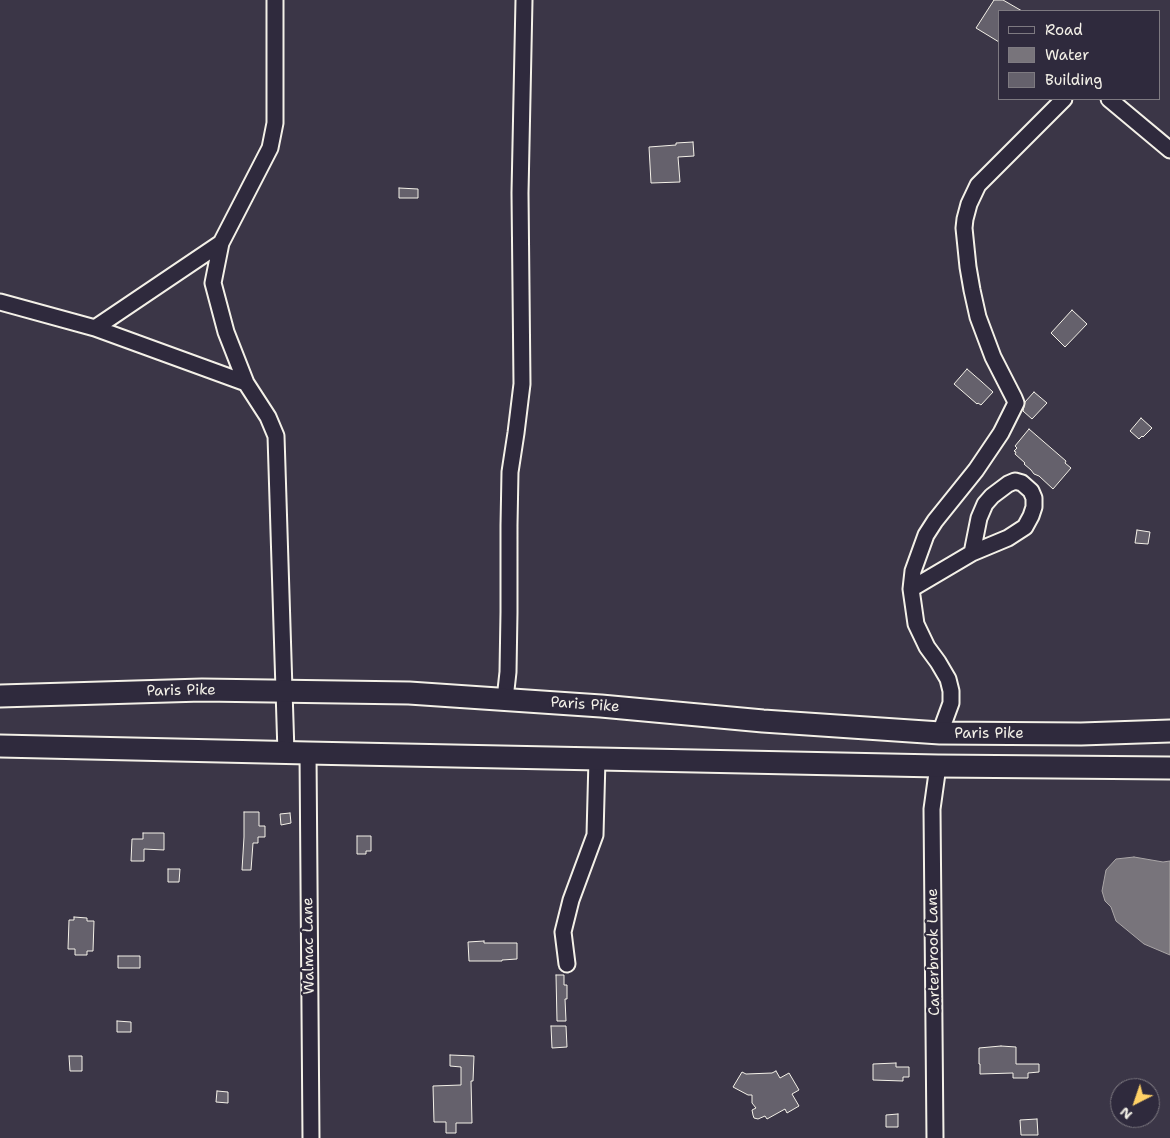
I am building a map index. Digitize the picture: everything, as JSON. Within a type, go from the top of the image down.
[{"type":"highway","name":"Paris Pike","points":[[0,696],[202,690],[409,694],[601,706],[763,721],[940,734],[1081,734],[1170,731]]},
{"type":"highway","points":[[938,766],[940,734]]},
{"type":"highway","points":[[0,746],[938,766],[1170,768]]},
{"type":"street","points":[[275,0],[275,123],[270,148],[220,242],[213,283],[226,332],[246,383],[268,417],[276,436],[286,753]]},
{"type":"street","points":[[505,699],[508,672],[510,472],[522,384],[520,193],[524,0]]},
{"type":"street","points":[[940,734],[951,703],[951,691],[948,679],[927,648],[916,624],[910,589],[913,571],[926,535],[976,470],[1001,433],[1016,403],[993,357],[978,317],[972,290],[964,228],[969,204],[978,185],[1063,100]]},
{"type":"street","points":[[1110,100],[1170,150]]},
{"type":"street","points":[[95,328],[220,242]]},
{"type":"street","points":[[0,302],[95,328],[246,383]]},
{"type":"street","points":[[910,589],[972,553],[1008,538],[1024,527],[1031,516],[1034,498],[1031,491],[1022,483],[1015,481],[1008,484],[985,504],[979,518],[972,553]]},
{"type":"street","name":"Walmac Lane","points":[[308,753],[311,1138]]},
{"type":"street","points":[[566,964],[563,932],[571,900],[595,835],[597,759]]},
{"type":"street","name":"Carterbrook Lane","points":[[935,1138],[932,809],[938,766]]},
{"type":"water","points":[[1134,857],[1163,862],[1170,861],[1170,955],[1144,944],[1116,921],[1111,907],[1105,901],[1102,891],[1106,870],[1116,859]]},
{"type":"building","points":[[994,0],[1003,0],[1020,10],[998,10],[998,41],[976,28]]},
{"type":"building","points":[[693,142],[694,156],[678,157],[680,182],[651,183],[649,147]]},
{"type":"building","points":[[399,188],[418,189],[418,198],[399,198]]},
{"type":"building","points":[[1072,310],[1087,324],[1065,347],[1051,333]]},
{"type":"building","points":[[967,369],[993,392],[981,405],[977,404],[954,384]]},
{"type":"building","points":[[1034,392],[1047,403],[1032,419],[1023,411],[1025,402]]},
{"type":"building","points":[[1141,418],[1152,428],[1139,439],[1130,431]]},
{"type":"building","points":[[1029,429],[1066,461],[1065,463],[1071,468],[1053,489],[1039,476],[1034,474],[1015,454],[1016,452],[1014,451],[1017,448],[1015,446]]},
{"type":"building","points":[[1137,530],[1150,532],[1148,544],[1135,543]]},
{"type":"building","points":[[244,812],[259,812],[259,826],[265,826],[265,837],[258,837],[258,843],[253,843],[251,870],[242,870]]},
{"type":"building","points":[[290,813],[291,823],[281,825],[280,814]]},
{"type":"building","points":[[143,833],[164,833],[164,850],[144,849],[144,861],[131,861],[132,839],[143,839]]},
{"type":"building","points":[[357,836],[371,836],[371,851],[366,851],[366,854],[357,854]]},
{"type":"building","points":[[168,869],[180,869],[179,882],[168,882]]},
{"type":"building","points":[[74,917],[87,918],[87,921],[94,921],[93,951],[87,951],[87,955],[75,955],[75,949],[68,949],[69,920],[74,920]]},
{"type":"building","points":[[484,941],[484,943],[517,943],[517,959],[469,961],[468,942]]},
{"type":"building","points":[[118,956],[140,956],[140,968],[118,968]]},
{"type":"building","points":[[556,975],[564,975],[564,985],[567,985],[567,999],[565,999],[566,1021],[557,1021]]},
{"type":"building","points":[[117,1021],[131,1022],[131,1032],[117,1032]]},
{"type":"building","points":[[551,1026],[566,1026],[567,1047],[552,1048]]},
{"type":"building","points":[[1016,1047],[1016,1064],[1039,1064],[1039,1072],[1028,1073],[1028,1078],[1013,1078],[1013,1073],[980,1074],[979,1048]]},
{"type":"building","points":[[450,1055],[474,1056],[473,1081],[471,1081],[472,1123],[456,1123],[456,1133],[446,1133],[446,1122],[434,1122],[433,1086],[461,1085],[461,1067],[450,1066]]},
{"type":"building","points":[[69,1056],[82,1056],[82,1071],[70,1071]]},
{"type":"building","points":[[896,1063],[896,1067],[909,1067],[909,1077],[903,1077],[903,1081],[873,1080],[873,1064]]},
{"type":"building","points":[[776,1071],[780,1078],[789,1073],[799,1090],[792,1094],[799,1106],[787,1113],[785,1109],[767,1119],[765,1116],[758,1119],[754,1118],[752,1110],[756,1108],[752,1103],[752,1095],[748,1095],[733,1087],[742,1072],[746,1074],[772,1073]]},
{"type":"building","points":[[217,1091],[228,1092],[228,1103],[216,1102]]},
{"type":"building","points":[[898,1114],[898,1127],[886,1127],[886,1115]]},
{"type":"building","points":[[1037,1119],[1038,1135],[1021,1135],[1020,1120]]}]
